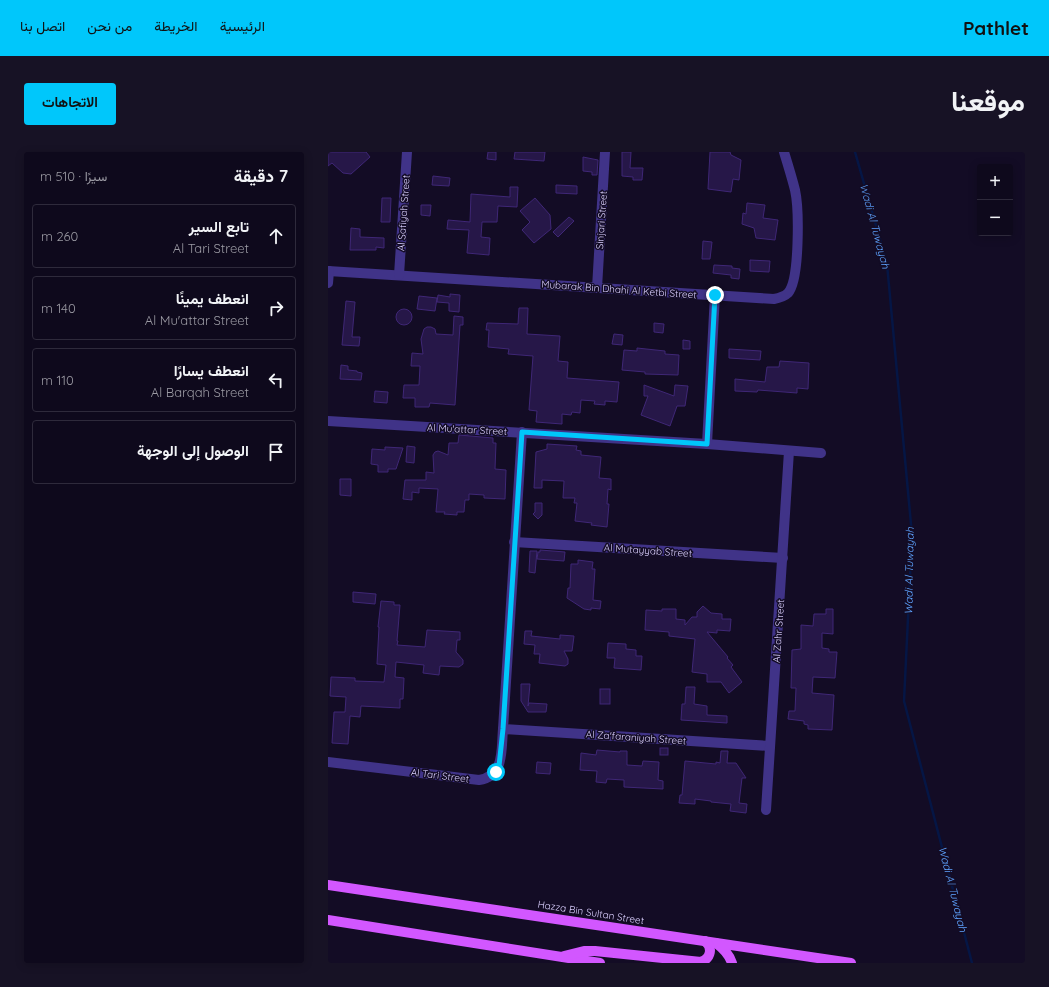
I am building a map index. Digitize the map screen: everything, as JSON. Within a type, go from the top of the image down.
[{"type":"main road","name":"Hazza Bin Sultan Street","points":[[328,883],[343,887],[847,963]]},
{"type":"main road","points":[[328,920],[566,960],[600,963]]},
{"type":"main road","points":[[566,960],[578,952],[595,951],[701,962],[708,958],[710,951],[710,947],[705,941]]},
{"type":"main road","points":[[716,943],[723,948],[732,963]]},
{"type":"street","name":"Al Safiyah Street","points":[[399,275],[407,152]]},
{"type":"street","name":"Sinjari Street","points":[[597,288],[605,152]]},
{"type":"street","name":"Mubarak Bin Dhahi Al Ketbi Street","points":[[328,271],[774,299],[788,293],[792,286],[797,252],[798,207],[795,190],[784,152]]},
{"type":"street","points":[[328,271],[328,283]]},
{"type":"street","points":[[707,444],[715,295]]},
{"type":"street","name":"Al Mu'attar Street","points":[[328,421],[707,444],[821,453]]},
{"type":"street","name":"Al Tari Street","points":[[328,762],[479,780],[485,779],[496,772],[499,766],[503,729],[522,432]]},
{"type":"street","name":"Al Zahr Street","points":[[766,810],[789,451]]},
{"type":"street","name":"Al Mutayyab Street","points":[[514,542],[783,558]]},
{"type":"street","name":"Al Za'faraniyah Street","points":[[503,729],[770,746]]},
{"type":"building","points":[[328,152],[366,152],[370,157],[351,174],[343,173],[332,163],[328,166]]},
{"type":"building","points":[[488,152],[496,152],[496,160],[487,159]]},
{"type":"building","points":[[515,152],[545,152],[544,161],[514,159]]},
{"type":"building","points":[[622,152],[631,152],[630,168],[643,168],[642,180],[633,180],[633,177],[622,176]]},
{"type":"building","points":[[710,152],[730,152],[731,155],[741,160],[739,180],[733,179],[731,192],[708,189]]},
{"type":"building","points":[[583,157],[598,160],[597,175],[592,175],[592,172],[583,171]]},
{"type":"building","points":[[433,176],[450,178],[449,186],[432,185]]},
{"type":"building","points":[[556,185],[577,186],[577,194],[556,193]]},
{"type":"building","points":[[510,187],[518,187],[517,207],[498,206],[497,222],[482,222],[481,237],[490,238],[489,255],[467,253],[469,230],[447,229],[448,220],[470,222],[471,194],[510,197]]},
{"type":"building","points":[[382,198],[391,198],[390,222],[381,222]]},
{"type":"building","points":[[535,198],[550,215],[551,229],[534,243],[522,230],[530,222],[520,211]]},
{"type":"building","points":[[747,203],[765,205],[763,218],[778,220],[775,240],[756,238],[754,228],[742,224],[743,213],[746,214]]},
{"type":"building","points":[[421,205],[431,205],[430,216],[421,215]]},
{"type":"building","points":[[569,217],[574,221],[558,237],[553,232]]},
{"type":"building","points":[[351,228],[360,229],[360,237],[384,238],[384,248],[376,247],[376,250],[350,250]]},
{"type":"building","points":[[703,241],[712,242],[710,259],[702,259]]},
{"type":"building","points":[[750,260],[770,261],[769,272],[750,271]]},
{"type":"building","points":[[714,265],[732,266],[732,268],[740,269],[739,279],[731,278],[731,275],[713,273]]},
{"type":"building","points":[[450,294],[460,295],[459,312],[449,311],[449,303],[437,302],[438,295],[450,297]]},
{"type":"building","points":[[419,296],[437,298],[435,311],[417,309]]},
{"type":"building","points":[[346,301],[355,302],[352,337],[360,337],[359,346],[342,345]]},
{"type":"building","points":[[519,308],[528,308],[527,334],[560,336],[558,361],[568,362],[567,378],[619,382],[617,402],[605,401],[605,405],[594,404],[595,401],[581,400],[580,413],[572,412],[571,415],[562,414],[562,424],[536,422],[537,411],[529,410],[533,356],[508,354],[509,349],[488,347],[489,330],[486,330],[487,323],[518,324]]},
{"type":"building","points":[[404,309],[411,314],[412,317],[407,324],[404,325],[397,320],[396,317],[401,310]]},
{"type":"building","points":[[454,316],[463,317],[463,325],[460,325],[455,405],[430,403],[429,407],[415,407],[415,398],[403,398],[404,385],[419,385],[420,366],[411,366],[412,353],[423,354],[421,339],[424,329],[427,327],[435,329],[436,334],[453,335]]},
{"type":"building","points":[[654,323],[664,324],[663,333],[654,332]]},
{"type":"building","points":[[614,334],[623,335],[622,345],[612,344]]},
{"type":"building","points":[[683,340],[690,341],[690,349],[683,349]]},
{"type":"building","points":[[637,348],[665,351],[665,354],[679,355],[678,375],[645,374],[645,372],[622,370],[624,350],[637,351]]},
{"type":"building","points":[[729,349],[761,351],[760,360],[729,358]]},
{"type":"building","points":[[780,361],[809,363],[808,389],[797,388],[797,393],[758,390],[757,392],[735,391],[735,379],[765,382],[767,367],[779,367]]},
{"type":"building","points":[[341,365],[348,366],[348,370],[362,373],[361,380],[340,379]]},
{"type":"building","points":[[644,385],[674,396],[675,385],[688,386],[685,406],[677,406],[670,426],[641,415],[648,396],[644,396]]},
{"type":"building","points":[[375,391],[388,392],[387,403],[374,402]]},
{"type":"building","points":[[459,435],[493,438],[493,443],[496,443],[495,469],[506,470],[505,499],[484,498],[484,495],[469,494],[469,500],[465,500],[464,512],[457,512],[457,515],[444,514],[445,512],[436,512],[438,489],[419,488],[419,493],[412,492],[412,500],[403,499],[405,480],[426,480],[426,472],[434,473],[433,455],[435,452],[438,451],[448,455],[449,443],[458,443]]},
{"type":"building","points":[[547,444],[577,446],[576,450],[581,451],[581,455],[601,457],[599,478],[611,479],[611,490],[608,489],[607,504],[609,504],[607,527],[575,521],[577,503],[574,503],[575,498],[563,498],[564,481],[542,480],[542,488],[534,488],[536,452],[547,449]]},
{"type":"building","points":[[407,446],[415,447],[414,463],[406,462]]},
{"type":"building","points":[[385,447],[403,448],[396,469],[388,469],[388,472],[378,472],[378,465],[371,464],[372,449],[385,450]]},
{"type":"building","points":[[340,479],[351,479],[351,496],[340,495]]},
{"type":"building","points":[[535,503],[542,503],[542,515],[538,519],[533,514],[535,512]]},
{"type":"building","points":[[540,550],[565,552],[564,561],[537,559],[538,552],[540,552]]},
{"type":"building","points":[[530,551],[537,551],[535,573],[529,572]]},
{"type":"building","points":[[578,560],[593,562],[592,569],[595,569],[593,600],[601,601],[600,609],[584,609],[567,598],[568,588],[570,588],[571,564],[578,564]]},
{"type":"building","points":[[353,592],[376,594],[375,604],[353,602]]},
{"type":"building","points":[[381,601],[394,602],[394,605],[400,605],[397,645],[425,647],[427,630],[460,632],[460,640],[457,640],[456,652],[463,660],[463,664],[459,667],[440,666],[439,675],[423,673],[424,665],[396,662],[395,677],[404,678],[403,699],[400,699],[400,708],[361,706],[360,717],[350,716],[348,744],[332,743],[334,712],[345,712],[346,697],[330,696],[331,677],[355,678],[355,681],[384,682],[386,665],[377,664],[378,627]]},
{"type":"building","points":[[703,606],[711,613],[722,614],[722,619],[731,619],[730,631],[717,630],[717,633],[707,632],[728,657],[727,658],[733,665],[731,667],[742,682],[729,693],[721,682],[707,682],[707,674],[692,672],[695,639],[669,636],[669,632],[645,630],[646,610],[662,611],[662,609],[676,609],[676,619],[685,620],[685,625],[692,617],[697,617],[697,612]]},
{"type":"building","points":[[826,609],[833,609],[833,634],[822,633],[822,648],[829,649],[829,652],[837,652],[835,678],[813,677],[812,693],[834,695],[832,730],[808,729],[808,725],[804,724],[804,721],[788,719],[789,711],[795,711],[796,688],[791,688],[792,650],[801,649],[801,625],[813,626],[814,614],[826,614]]},
{"type":"building","points":[[525,631],[532,631],[531,636],[560,639],[560,635],[574,636],[572,651],[564,651],[568,659],[568,664],[565,666],[539,663],[540,654],[534,654],[535,645],[524,644]]},
{"type":"building","points":[[608,643],[626,644],[626,649],[636,650],[636,656],[642,656],[641,670],[614,668],[615,658],[607,658]]},
{"type":"building","points":[[521,684],[530,684],[528,706],[529,703],[547,704],[546,712],[528,712],[521,701]]},
{"type":"building","points":[[686,687],[695,687],[694,704],[707,706],[707,715],[727,716],[727,723],[681,720],[682,704],[685,704]]},
{"type":"building","points":[[600,689],[610,689],[610,704],[600,704]]},
{"type":"building","points":[[660,748],[668,748],[668,755],[660,755]]},
{"type":"building","points":[[597,750],[620,752],[627,751],[627,765],[642,766],[643,761],[659,762],[658,780],[663,781],[663,789],[624,787],[624,780],[607,779],[606,783],[596,782],[597,771],[580,770],[581,753],[596,755]]},
{"type":"building","points":[[721,751],[728,751],[727,763],[736,763],[746,778],[742,778],[739,803],[747,804],[746,813],[730,811],[731,804],[711,801],[695,799],[695,804],[679,803],[680,795],[682,795],[685,761],[716,764],[716,762],[720,763]]},
{"type":"building","points":[[537,762],[551,763],[550,774],[536,773]]},
{"type":"waterway","name":"Wadi Al Tuwayah","points":[[855,152],[887,264],[912,535],[904,701],[972,963]]},
{"type":"route","points":[[496,772],[499,766],[503,729],[522,432],[707,444],[715,295]]}]
